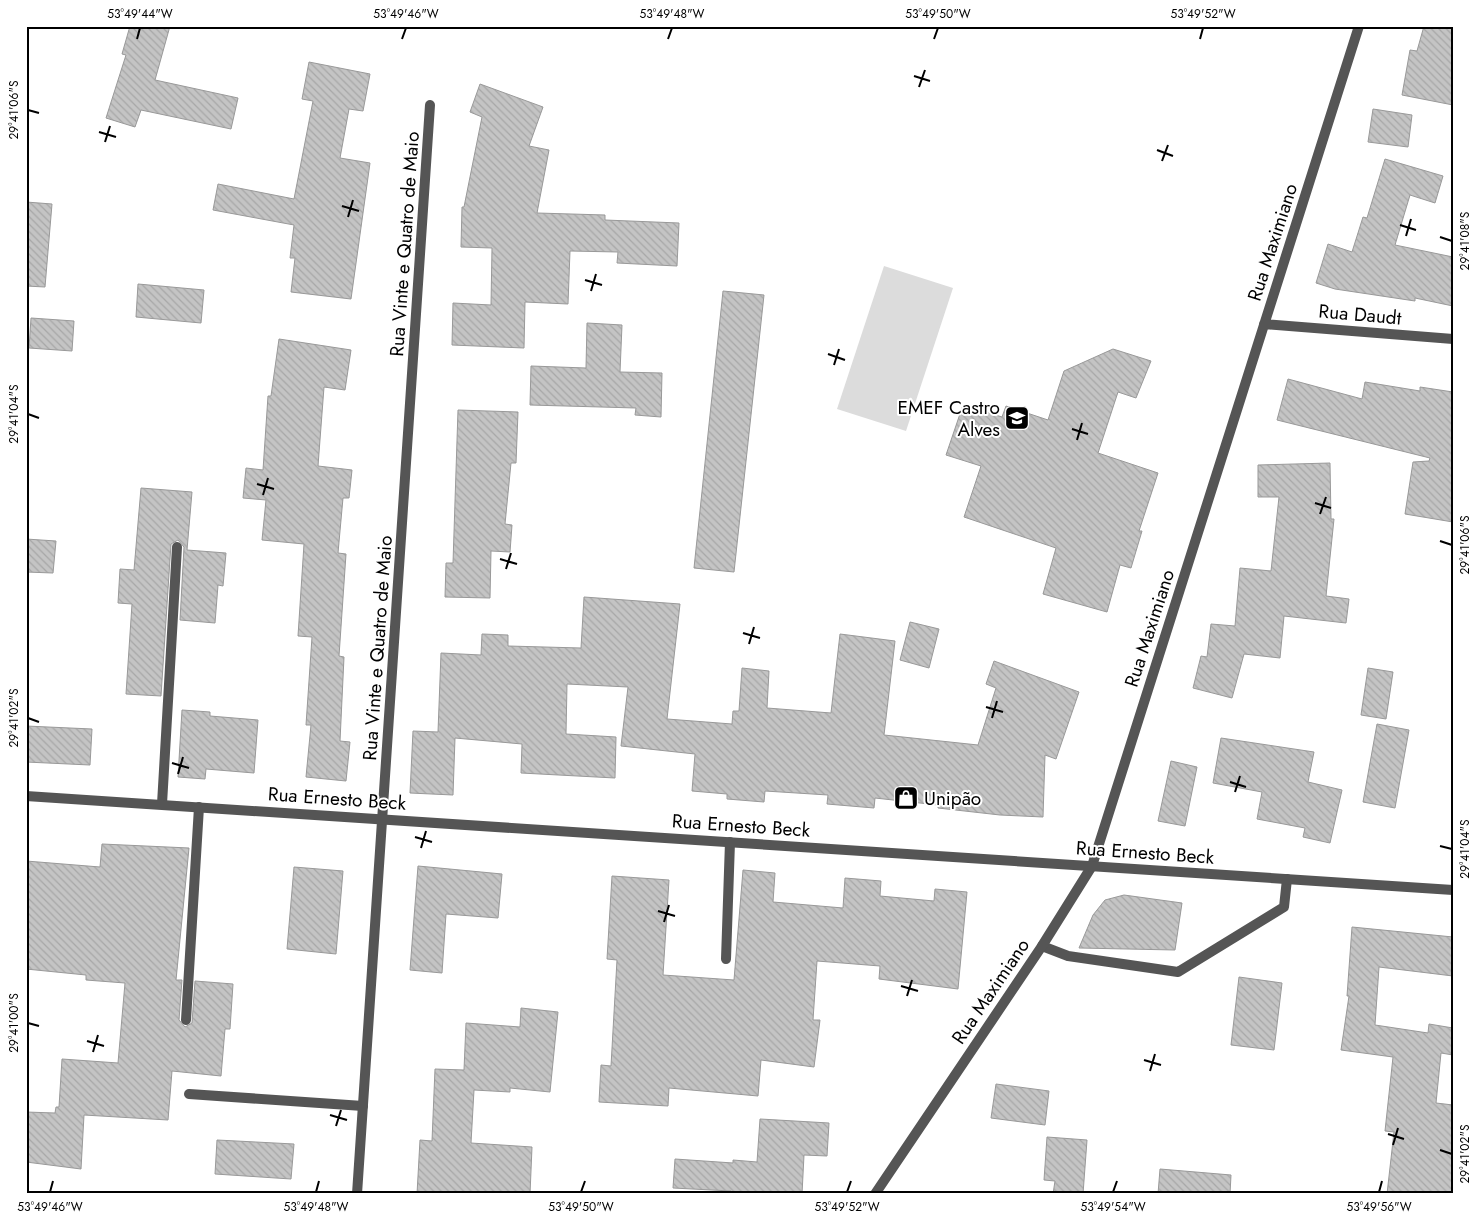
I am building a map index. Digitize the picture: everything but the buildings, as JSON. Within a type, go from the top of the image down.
[{"type":"street","name":"Rua Maximiano","points":[[876,1194],[1042,946],[1092,866],[1359,26]]},
{"type":"street","name":"Rua Vinte e Quatro de Maio","points":[[357,1194],[430,105]]},
{"type":"street","name":"Rua Daudt","points":[[1264,324],[1453,339]]},
{"type":"street","points":[[162,804],[177,547]]},
{"type":"street","name":"Rua Ernesto Beck","points":[[26,796],[1453,890]]},
{"type":"street","points":[[186,1020],[199,807]]},
{"type":"street","points":[[726,959],[730,842]]},
{"type":"street","points":[[1042,946],[1068,956],[1178,972],[1284,907],[1287,879]]},
{"type":"street","points":[[189,1094],[363,1106]]},
{"type":"shaded area","points":[[884,266],[953,288],[906,431],[837,409]]},
{"type":"place","name":"EMEF Castro Alves","points":[[1017,418]]},
{"type":"place","name":"Unipão","points":[[906,798]]}]
